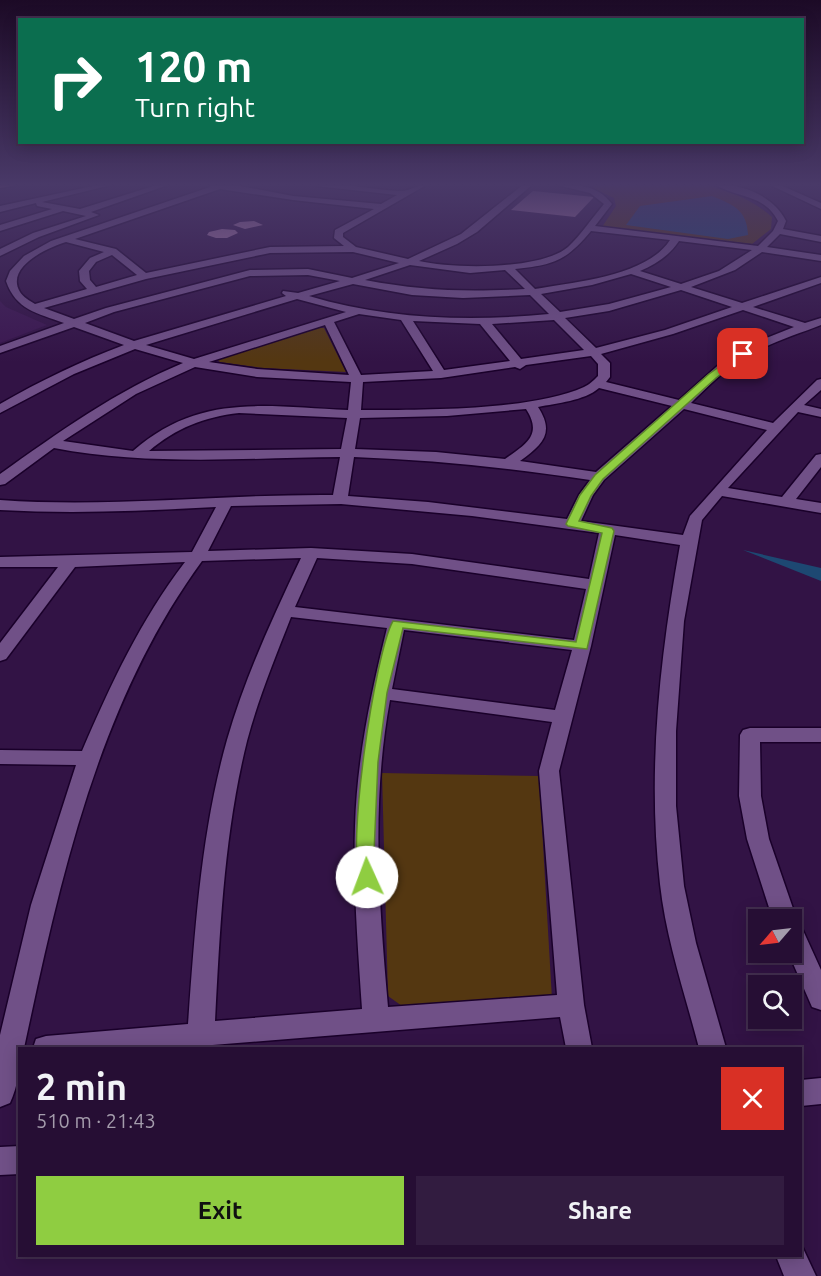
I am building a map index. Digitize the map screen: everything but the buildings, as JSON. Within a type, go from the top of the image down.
[{"type":"street","points":[[0,254],[20,244]]},
{"type":"street","points":[[56,244],[27,258],[18,266],[11,282],[16,296],[33,308],[128,343],[195,363],[257,373],[357,379],[441,374],[520,365],[595,352],[649,339],[821,280]]},
{"type":"street","points":[[85,244],[113,250],[144,276]]},
{"type":"street","points":[[33,308],[93,289],[201,262],[297,244]]},
{"type":"street","points":[[346,244],[353,249]]},
{"type":"street","points":[[406,261],[439,244]]},
{"type":"street","points":[[0,401],[43,376],[128,343],[406,261],[445,244]]},
{"type":"street","points":[[271,250],[353,249],[406,261],[470,270],[508,268],[550,261],[565,254],[575,244]]},
{"type":"street","points":[[0,350],[135,302],[250,273],[291,271],[412,292],[463,295],[534,292],[592,282],[631,271],[652,262],[672,244]]},
{"type":"street","points":[[723,244],[821,258]]},
{"type":"street","points":[[291,295],[321,304],[404,316],[483,320],[558,315],[625,304],[681,287],[735,268],[748,260],[765,244]]},
{"type":"street","points":[[93,289],[86,281],[84,270],[93,260],[113,250]]},
{"type":"street","points":[[0,254],[27,258]]},
{"type":"street","points":[[201,262],[224,279]]},
{"type":"street","points":[[136,455],[176,424],[204,414],[245,409],[354,414],[422,413],[530,405],[573,396],[599,384],[604,376],[604,363],[508,268]]},
{"type":"street","points":[[631,271],[821,332]]},
{"type":"street","points":[[0,481],[87,420],[132,392],[195,363],[237,348],[360,311]]},
{"type":"street","points":[[404,316],[441,374]]},
{"type":"street","points":[[483,320],[520,365]]},
{"type":"street","points":[[328,321],[357,379],[354,414],[340,500]]},
{"type":"street","points":[[572,524],[586,495],[599,477],[720,369],[743,354],[821,321]]},
{"type":"street","points":[[0,409],[26,393],[128,343]]},
{"type":"street","points":[[713,1047],[684,943],[672,886],[665,806],[666,731],[675,621],[688,541],[695,519],[718,490],[821,382]]},
{"type":"street","points":[[599,384],[777,428]]},
{"type":"street","points":[[508,463],[539,435],[540,423],[530,405]]},
{"type":"street","points":[[795,407],[821,413]]},
{"type":"street","points":[[55,444],[150,457],[347,453],[436,456],[508,463],[599,477]]},
{"type":"street","points":[[787,501],[821,458]]},
{"type":"street","points":[[718,490],[821,508]]},
{"type":"street","points":[[0,506],[99,508],[340,500],[461,508],[688,541]]},
{"type":"street","points":[[0,1094],[43,904],[89,758],[129,665],[177,584],[198,556],[226,502]]},
{"type":"street","points":[[579,1047],[571,1005],[549,771],[582,646],[608,531]]},
{"type":"street","points":[[201,1034],[210,893],[232,761],[256,682],[311,553]]},
{"type":"street","points":[[0,562],[69,563],[311,553],[412,559],[595,585]]},
{"type":"street","points":[[0,655],[69,563]]},
{"type":"street","points":[[285,611],[582,646]]},
{"type":"street","points":[[376,1019],[366,853],[370,762],[380,693],[398,624]]},
{"type":"street","points":[[380,693],[564,717]]},
{"type":"street","points":[[781,909],[758,839],[750,796],[750,735],[821,735]]},
{"type":"street","points":[[0,757],[89,758]]},
{"type":"street","points":[[805,947],[821,999]]},
{"type":"street","points":[[57,1047],[376,1019],[571,1005]]},
{"type":"street","points":[[802,1093],[821,1091]]},
{"type":"street","points":[[0,1161],[18,1160]]},
{"type":"street","points":[[792,1257],[800,1276]]},
{"type":"shaded area","points":[[0,301],[6,307],[47,325],[0,343]]},
{"type":"shaded area","points":[[317,328],[324,328],[346,372],[263,368],[220,362],[216,359]]},
{"type":"shaded area","points":[[382,773],[539,776],[552,999],[402,1006],[388,996]]},
{"type":"water","points":[[743,550],[821,568],[821,581]]},
{"type":"route","points":[[367,877],[370,762],[380,693],[398,624],[582,646],[608,531],[572,524],[586,495],[599,477],[728,363],[743,354]]}]
